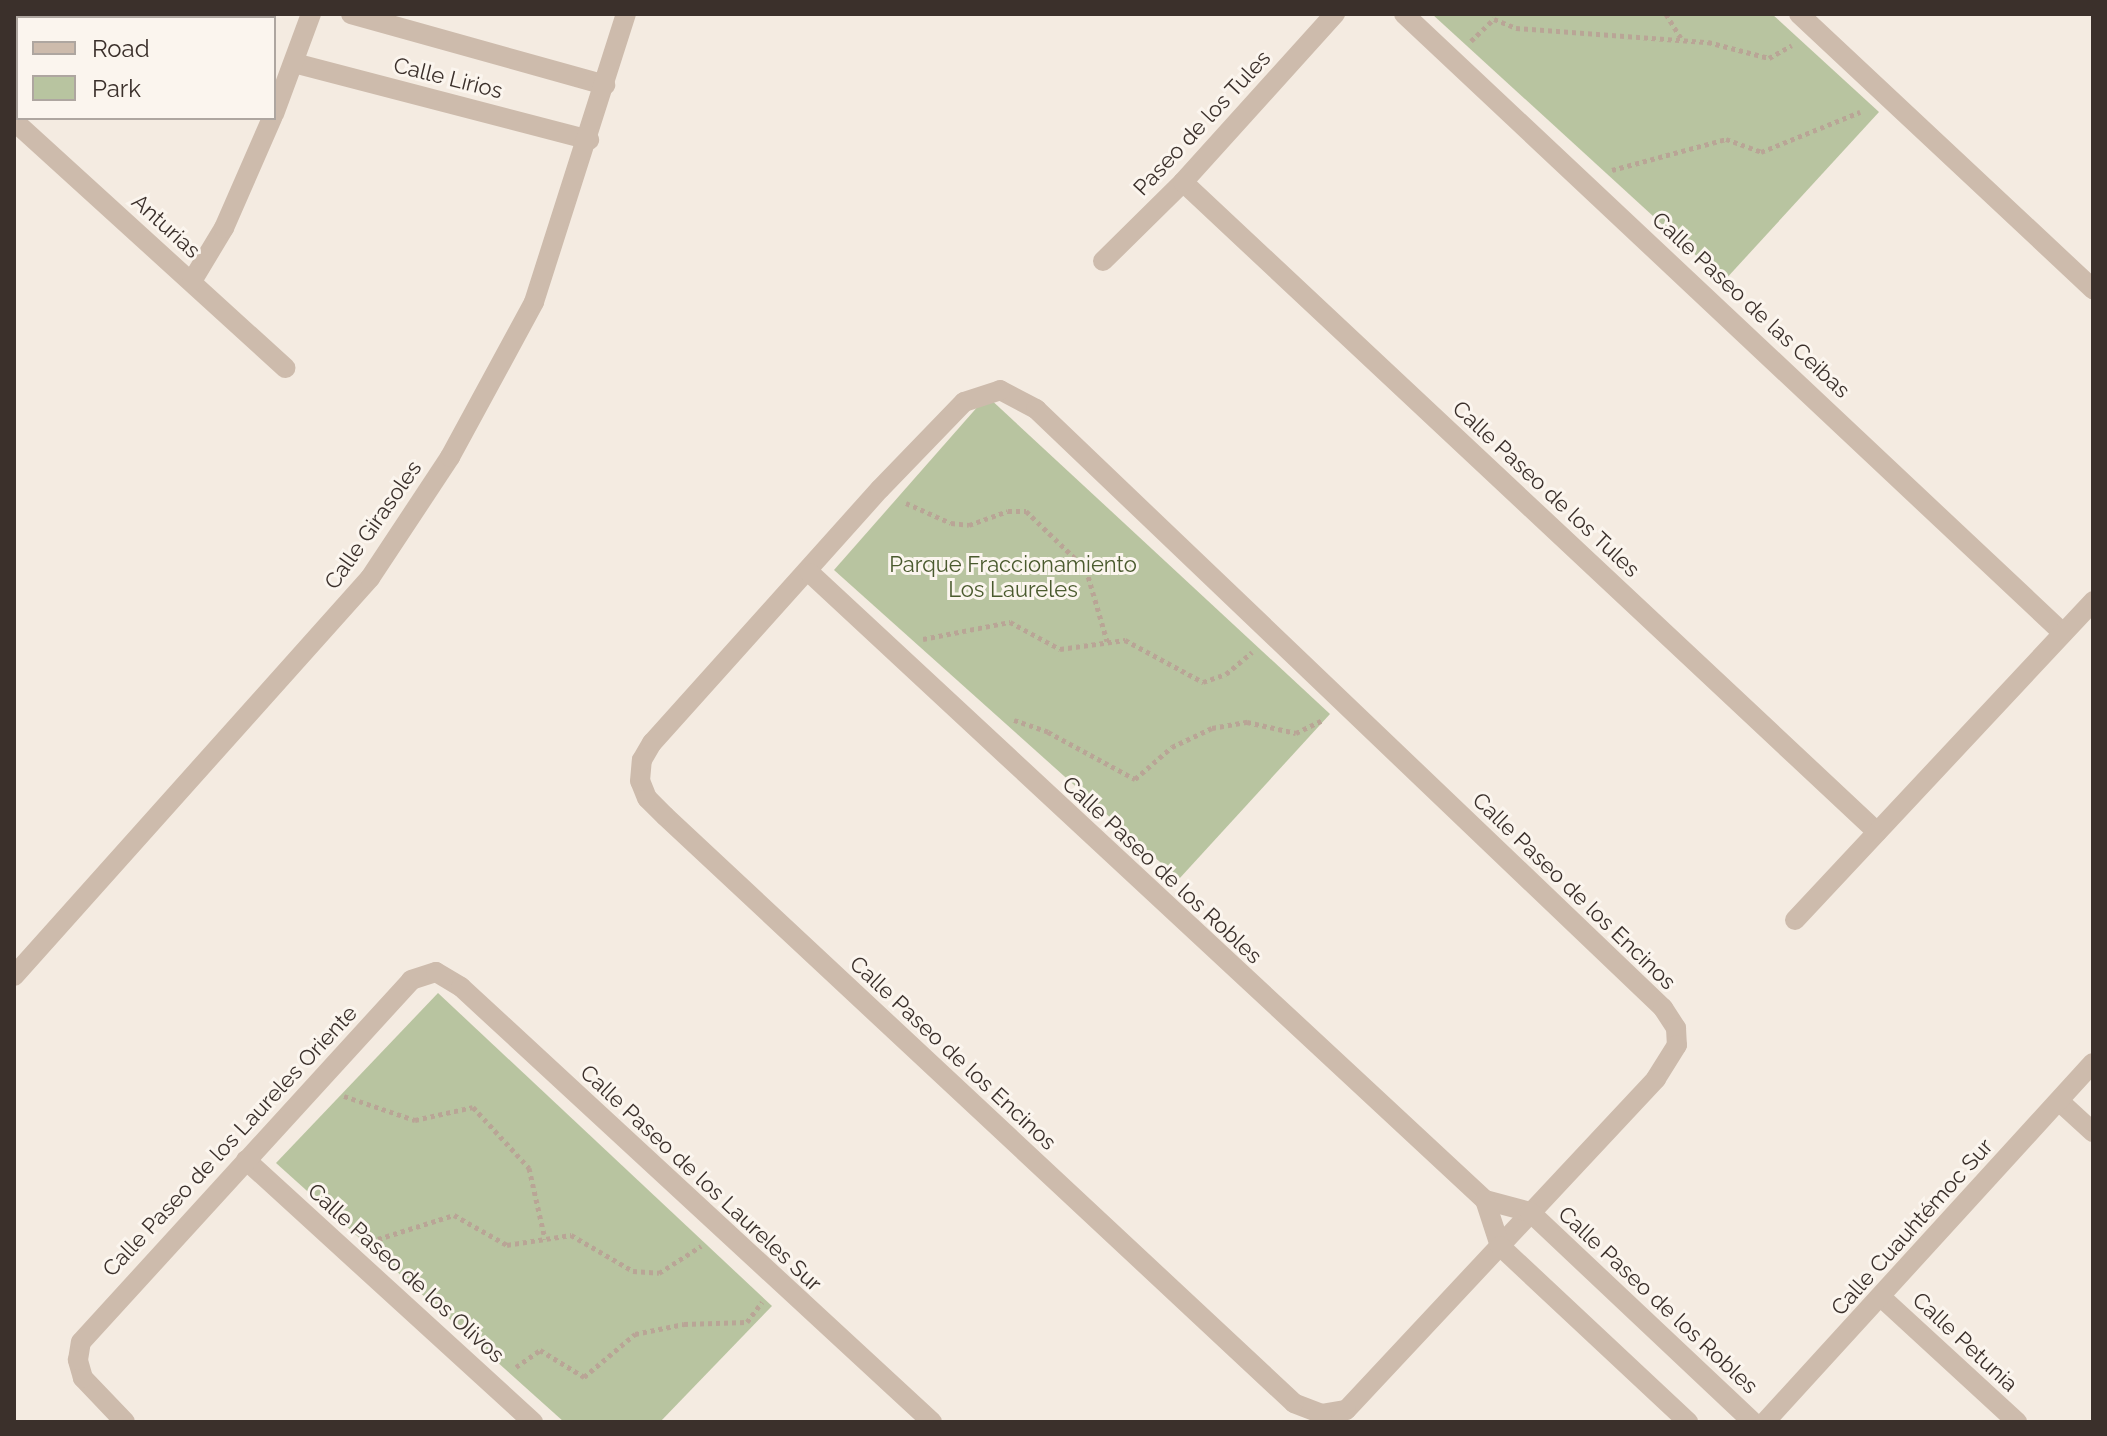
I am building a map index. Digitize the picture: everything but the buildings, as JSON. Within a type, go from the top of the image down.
[{"type":"street","points":[[276,108],[311,14]]},
{"type":"street","name":"Calle Lirios","points":[[351,14],[605,85]]},
{"type":"street","name":"Calle Girasoles","points":[[14,976],[370,578],[450,457],[534,302],[589,140],[626,14]]},
{"type":"street","name":"Paseo de los Tules","points":[[1103,261],[1183,182],[1335,14]]},
{"type":"street","name":"Calle Paseo de las Ceibas","points":[[1404,14],[2063,633]]},
{"type":"street","points":[[1799,14],[2093,289]]},
{"type":"street","name":"Calle Lirios","points":[[294,63],[589,140]]},
{"type":"street","points":[[192,281],[224,228],[271,120]]},
{"type":"street","name":"Anturias","points":[[14,121],[285,368]]},
{"type":"street","name":"Calle Paseo de los Tules","points":[[1183,182],[1877,832]]},
{"type":"street","name":"Calle Paseo de los Encinos","points":[[1000,390],[1036,409],[1271,637],[1663,1008],[1676,1028],[1677,1045],[1670,1062],[1361,1400],[1334,1414],[1308,1411],[647,798],[640,781],[642,760],[810,573],[880,489],[964,402],[1000,390]]},
{"type":"street","name":"Calle Paseo de los Robles","points":[[810,573],[886,642],[975,731],[1485,1200],[1530,1212],[1753,1422]]},
{"type":"street","points":[[1795,920],[2093,601]]},
{"type":"street","name":"Calle Paseo de los Laureles Oriente","points":[[125,1422],[83,1378],[78,1360],[81,1342],[98,1319],[411,980],[436,972]]},
{"type":"street","name":"Calle Paseo de los Laureles Sur","points":[[436,972],[461,987],[722,1233],[932,1422]]},
{"type":"street","name":"Calle Cuauhtémoc Sur","points":[[1765,1422],[2093,1063]]},
{"type":"street","points":[[2059,1101],[2093,1132]]},
{"type":"street","name":"Calle Paseo de los Olivos","points":[[246,1160],[533,1422]]},
{"type":"street","name":"Calle Paseo de los Robles","points":[[1485,1200],[1500,1246],[1688,1422]]},
{"type":"street","name":"Calle Petunia","points":[[1881,1297],[2017,1422]]},
{"type":"path","points":[[1666,14],[1681,38]]},
{"type":"path","points":[[1454,60],[1494,19],[1516,28],[1681,38],[1748,49],[1769,58],[1818,31]]},
{"type":"path","points":[[1578,177],[1726,139],[1761,152],[1891,101]]},
{"type":"path","points":[[880,489],[951,523],[969,525],[1008,511],[1026,511],[1086,569],[1107,641]]},
{"type":"path","points":[[886,642],[960,636],[1010,622],[1060,649],[1125,640],[1203,682],[1226,674],[1271,637]]},
{"type":"path","points":[[975,731],[1013,720],[1048,732],[1135,779],[1172,747],[1212,728],[1247,722],[1296,733],[1346,707]]},
{"type":"path","points":[[314,1085],[415,1120],[473,1107],[529,1168],[545,1239]]},
{"type":"path","points":[[344,1248],[454,1215],[507,1245],[571,1235],[633,1271],[659,1273],[722,1233]]},
{"type":"path","points":[[492,1384],[540,1350],[584,1377],[635,1334],[684,1324],[747,1322],[777,1281]]},
{"type":"green space","points":[[1432,14],[1772,14],[1879,112],[1724,281]]},
{"type":"green space","name":"Parque Fraccionamiento Los Laureles","points":[[987,396],[1330,714],[1179,879],[834,570]]},
{"type":"green space","points":[[438,993],[772,1306],[660,1422],[564,1422],[276,1163]]}]
